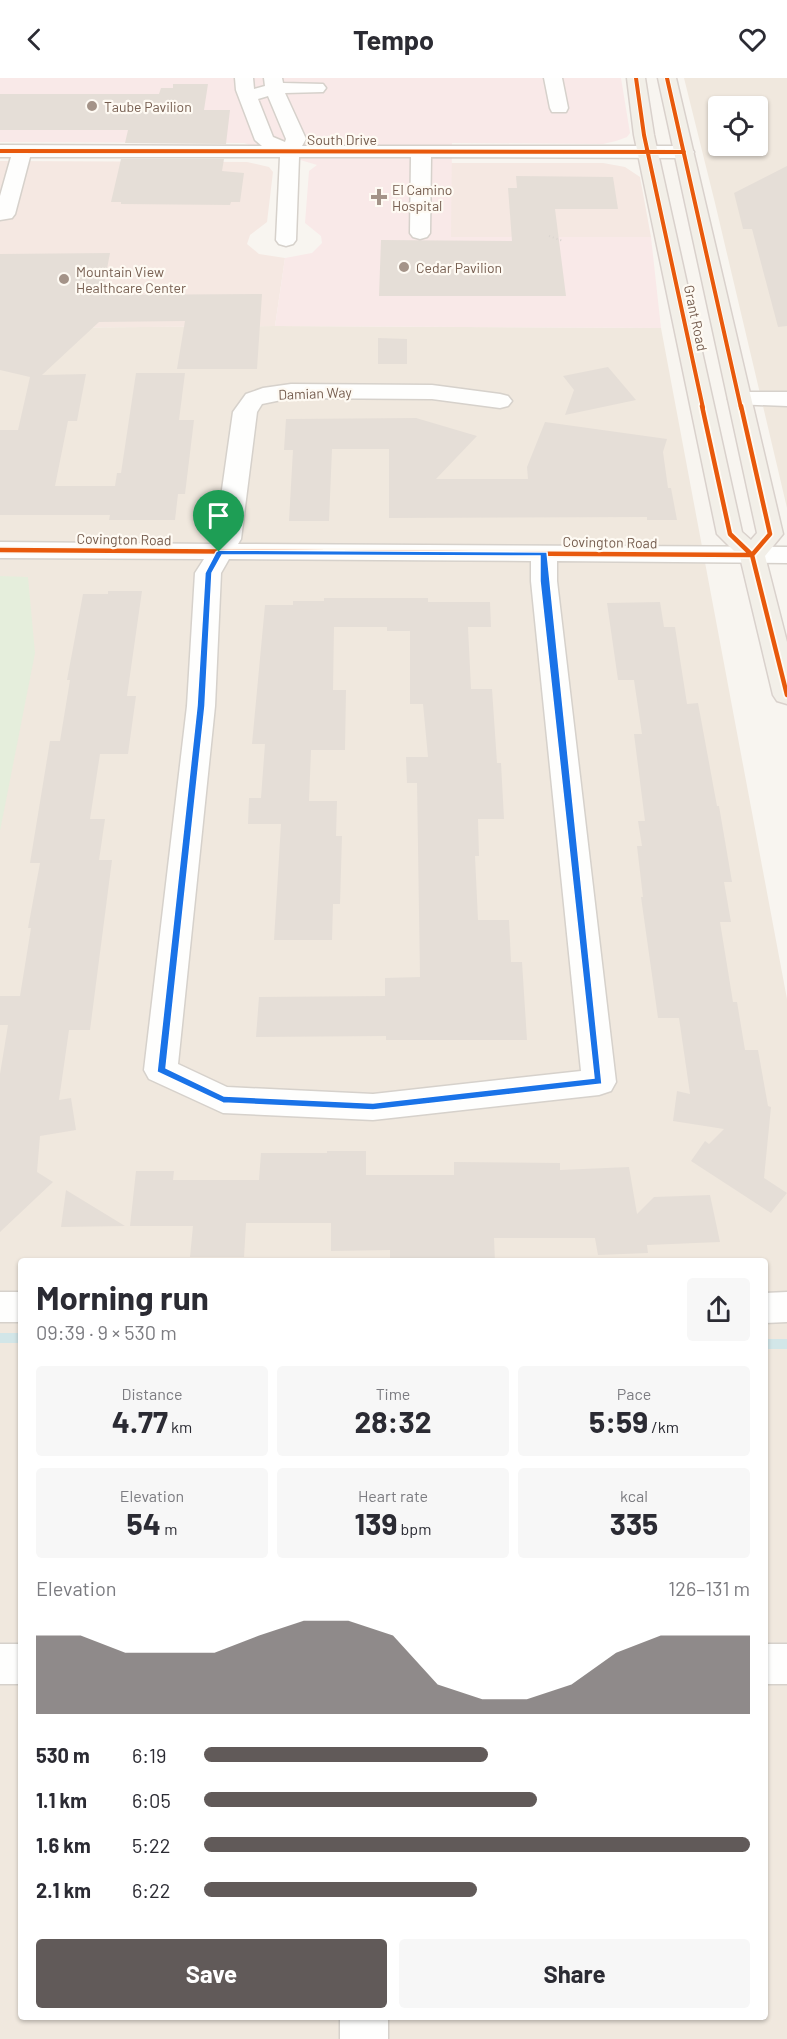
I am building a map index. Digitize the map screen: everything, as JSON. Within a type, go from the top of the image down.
[{"type":"main road","name":"Grant Road","points":[[636,78],[648,152],[730,534],[752,555],[770,534],[667,78]]},
{"type":"main road","points":[[752,555],[787,695]]},
{"type":"street","points":[[244,78],[248,98],[265,140],[290,151]]},
{"type":"street","points":[[553,78],[559,108]]},
{"type":"street","points":[[248,98],[274,83],[315,83],[324,108]]},
{"type":"street","points":[[274,83],[296,140],[290,151],[286,240]]},
{"type":"street","name":"South Drive","points":[[0,151],[684,152]]},
{"type":"street","points":[[0,214],[5,214],[22,151]]},
{"type":"street","points":[[420,234],[421,152]]},
{"type":"street","name":"Damian Way","points":[[219,552],[228,539],[242,426],[245,412],[254,399],[263,395],[303,391],[432,392],[500,400]]},
{"type":"street","points":[[740,399],[787,399]]},
{"type":"street","name":"Covington Road","points":[[0,550],[787,555]]},
{"type":"street","points":[[219,552],[208,573],[201,706],[161,1070],[223,1100],[373,1107],[599,1082],[544,581],[544,554]]},
{"type":"street","points":[[0,1307],[18,1307]]},
{"type":"street","points":[[768,1308],[787,1307]]},
{"type":"street","points":[[0,1664],[18,1664]]},
{"type":"street","points":[[768,1664],[787,1664]]},
{"type":"street","points":[[364,2020],[364,2039]]},
{"type":"path","points":[[549,236],[563,241]]},
{"type":"shaded area","name":"El Camino Hospital","points":[[0,78],[621,78],[630,133],[627,137],[603,144],[452,143],[451,237],[651,237],[661,328],[275,326],[285,258],[312,253],[322,243],[321,236],[305,223],[309,171],[317,165],[244,143],[0,142]]},
{"type":"shaded area","points":[[684,78],[787,78],[787,508],[715,203]]},
{"type":"shaded area","points":[[0,161],[247,162],[269,167],[273,172],[267,222],[250,235],[247,244],[259,254],[285,258],[275,326],[0,328]]},
{"type":"shaded area","points":[[450,163],[603,163],[625,167],[640,177],[651,237],[451,237]]},
{"type":"shaded area","points":[[275,326],[661,328],[787,999],[787,2039],[0,2039],[0,328]]},
{"type":"green space","points":[[0,576],[28,577],[35,653],[0,831]]},
{"type":"building","name":"Taube Pavilion","points":[[173,84],[208,84],[204,110],[230,110],[226,144],[125,143],[128,130],[0,130],[0,94],[159,94],[161,88],[173,88]]},
{"type":"building","points":[[121,159],[224,159],[222,171],[244,173],[240,202],[231,202],[230,205],[111,202]]},
{"type":"building","points":[[787,166],[787,326],[778,327],[752,229],[743,229],[734,193]]},
{"type":"building","points":[[516,176],[613,177],[618,209],[555,209],[566,296],[379,296],[381,240],[512,241],[508,188],[517,188]]},
{"type":"building","points":[[110,253],[102,295],[262,294],[257,369],[177,369],[185,321],[99,322],[42,375],[86,374],[77,421],[68,421],[55,486],[115,486],[117,473],[121,473],[136,373],[185,373],[179,420],[194,420],[185,494],[178,494],[175,520],[109,520],[110,515],[0,515],[0,430],[18,430],[30,377],[0,370],[0,254]]},
{"type":"building","points":[[378,338],[407,339],[407,364],[378,364]]},
{"type":"building","points":[[608,367],[636,400],[565,415],[574,390],[563,376]]},
{"type":"building","points":[[416,418],[477,436],[436,479],[528,479],[527,467],[545,422],[667,439],[663,452],[668,488],[671,488],[677,520],[647,520],[647,517],[389,518],[389,449],[332,449],[329,521],[289,521],[293,450],[284,450],[286,419]]},
{"type":"building","points":[[108,591],[142,591],[127,696],[136,696],[128,754],[100,754],[90,819],[105,819],[99,860],[112,860],[90,1030],[69,1030],[59,1100],[71,1098],[76,1130],[40,1136],[37,1172],[53,1182],[0,1232],[0,1074],[8,1025],[0,1025],[0,996],[20,996],[31,928],[28,928],[40,863],[30,863],[50,741],[60,741],[70,680],[67,680],[83,594],[108,594]]},
{"type":"building","points":[[324,598],[428,598],[428,602],[490,602],[491,627],[468,627],[471,689],[492,689],[497,763],[501,763],[504,819],[478,819],[479,856],[475,856],[478,920],[509,920],[511,962],[522,962],[527,1040],[386,1040],[386,1036],[256,1037],[259,997],[385,996],[385,978],[420,977],[417,783],[407,783],[406,757],[428,757],[423,704],[410,704],[410,631],[387,631],[387,627],[334,627],[333,690],[346,690],[345,750],[311,750],[309,801],[337,801],[336,836],[342,836],[340,904],[333,904],[332,940],[274,940],[281,824],[248,824],[249,798],[261,798],[265,744],[252,744],[265,605],[293,605],[293,601],[324,601]]},
{"type":"building","points":[[660,602],[664,627],[675,627],[687,704],[698,703],[717,806],[719,806],[732,882],[724,882],[731,922],[720,922],[733,1002],[737,1002],[745,1050],[758,1050],[768,1106],[771,1107],[764,1178],[787,1193],[771,1213],[691,1161],[705,1141],[709,1144],[724,1129],[673,1121],[677,1091],[690,1094],[679,1018],[658,1018],[641,897],[643,897],[637,846],[642,846],[638,821],[645,821],[634,734],[642,734],[634,680],[618,680],[607,603]]},
{"type":"building","points":[[327,1151],[366,1151],[366,1175],[454,1175],[454,1162],[560,1163],[560,1170],[629,1167],[637,1214],[654,1197],[710,1195],[720,1242],[647,1245],[648,1253],[598,1255],[595,1238],[494,1238],[495,1258],[390,1258],[390,1250],[331,1251],[331,1223],[246,1223],[244,1257],[190,1257],[193,1226],[130,1226],[136,1171],[174,1171],[173,1180],[259,1180],[261,1153],[327,1153]]},
{"type":"building","points":[[66,1190],[125,1226],[61,1227]]},
{"type":"waterway","points":[[0,1338],[18,1338]]},
{"type":"waterway","points":[[768,1344],[787,1344]]},
{"type":"cycle path","points":[[636,78],[644,135],[730,534],[752,555],[787,695]]},
{"type":"cycle path","points":[[667,78],[770,534],[752,555]]},
{"type":"cycle path","points":[[0,151],[684,152]]},
{"type":"cycle path","points":[[0,550],[752,555]]},
{"type":"place","name":"Taube Pavilion","points":[[92,106]]},
{"type":"place","name":"El Camino Hospital","points":[[379,197]]},
{"type":"place","name":"Cedar Pavilion","points":[[404,267]]},
{"type":"place","name":"Mountain View Healthcare Center","points":[[64,279]]},
{"type":"route","points":[[219,552],[544,554],[543,574],[599,1082],[373,1107],[223,1100],[161,1070],[201,706],[208,573],[219,552]]}]
